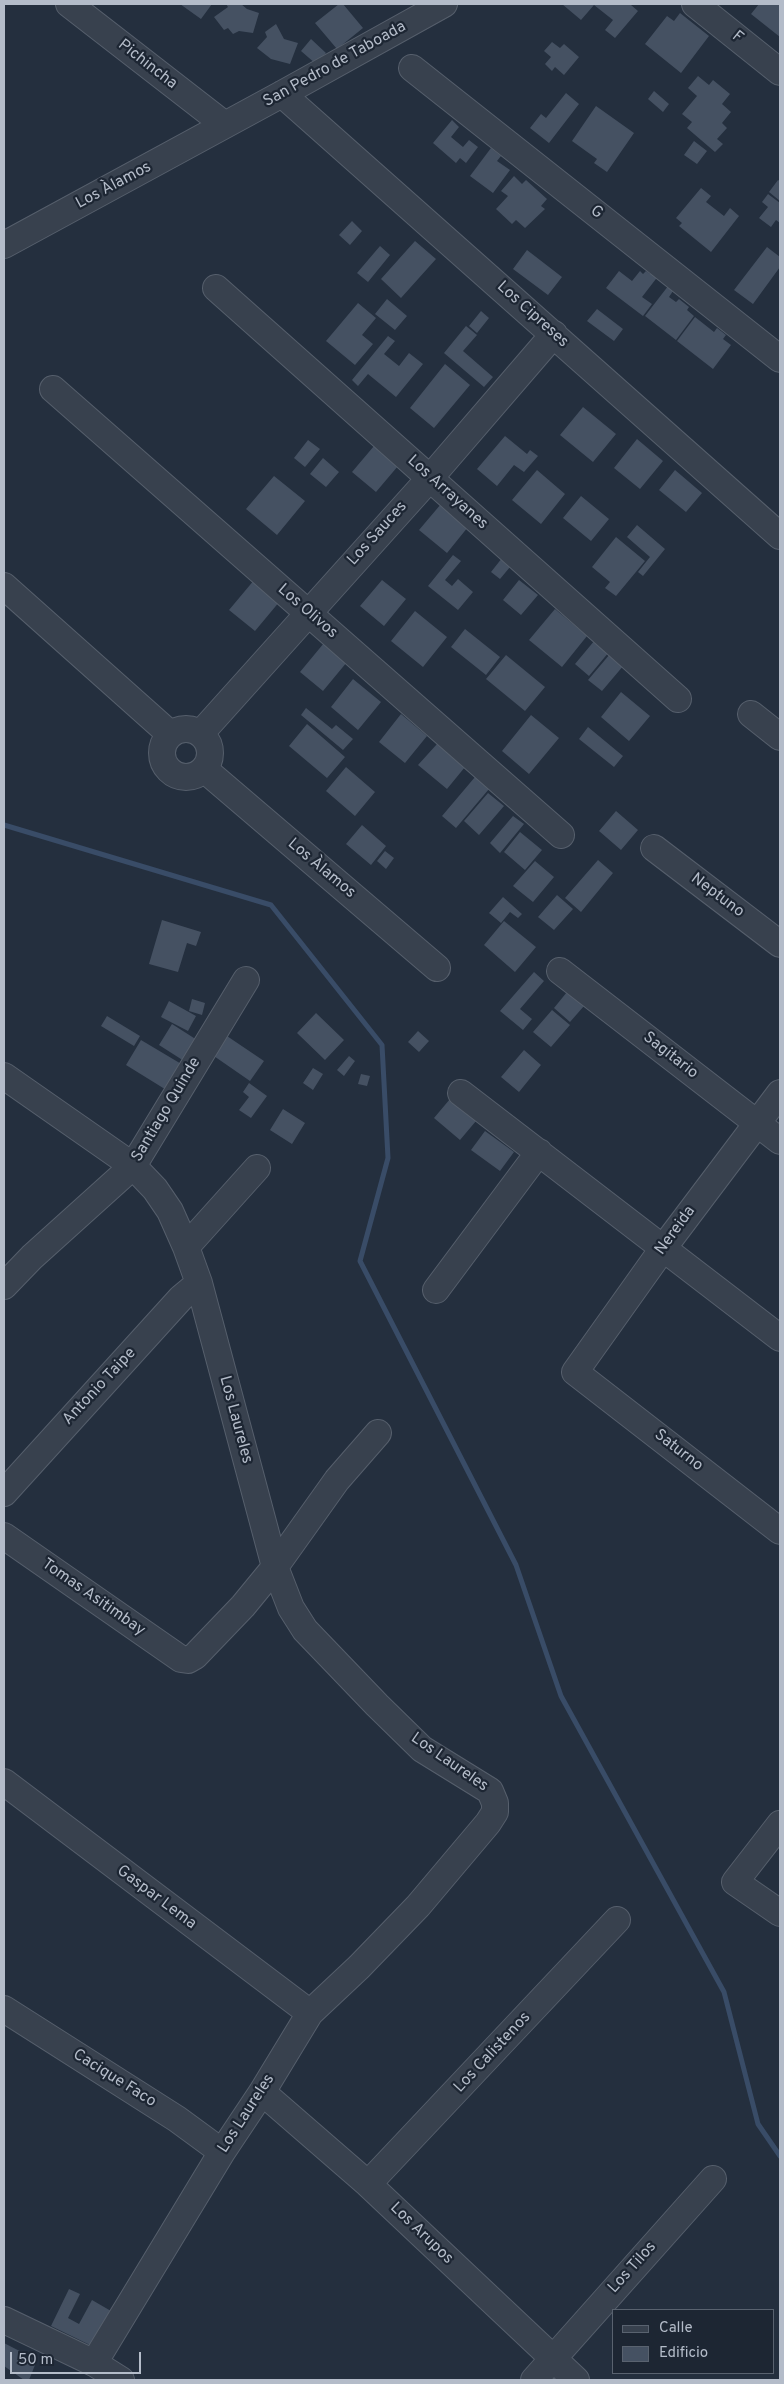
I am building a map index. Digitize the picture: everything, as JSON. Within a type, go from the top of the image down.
[{"type":"street","name":"Pichincha","points":[[69,4],[225,126]]},
{"type":"street","name":"San Pedro de Taboada","points":[[225,126],[444,4]]},
{"type":"street","name":"F","points":[[695,4],[780,72]]},
{"type":"street","name":"G","points":[[412,68],[780,359]]},
{"type":"street","name":"Los Cipreses","points":[[282,94],[780,536]]},
{"type":"street","name":"Los Àlamos","points":[[4,245],[225,126]]},
{"type":"street","name":"Los Arrayanes","points":[[216,288],[678,699]]},
{"type":"street","name":"Los Sauces","points":[[201,733],[430,478],[554,334]]},
{"type":"street","name":"Los Olivos","points":[[53,389],[561,835]]},
{"type":"street","points":[[4,586],[170,734]]},
{"type":"street","points":[[751,714],[780,737]]},
{"type":"street","points":[[185,728],[201,733],[206,739],[211,755],[204,769],[191,776],[183,777],[169,770],[162,756],[162,748],[170,734],[185,728]]},
{"type":"street","name":"Los Àlamos","points":[[204,769],[437,968]]},
{"type":"street","name":"Neptuno","points":[[654,848],[780,944]]},
{"type":"street","name":"Sagitario","points":[[560,971],[780,1141]]},
{"type":"street","name":"Santiago Quinde","points":[[4,1286],[32,1257],[133,1166],[246,980]]},
{"type":"street","name":"Los Laureles","points":[[4,1076],[133,1166],[155,1189],[170,1211],[186,1246],[199,1283],[274,1567],[291,1608],[306,1630],[377,1706],[422,1749],[490,1791],[495,1803],[495,1812],[488,1823],[418,1906],[359,1967],[310,2013],[262,2092],[222,2152],[94,2363]]},
{"type":"street","points":[[461,1093],[664,1247],[780,1338]]},
{"type":"street","name":"Nereida","points":[[575,1372],[664,1247],[780,1093]]},
{"type":"street","points":[[436,1290],[539,1152]]},
{"type":"street","points":[[186,1246],[257,1168]]},
{"type":"street","name":"Antonio Taipe","points":[[4,1494],[181,1298],[199,1283]]},
{"type":"street","name":"Saturno","points":[[575,1372],[780,1531]]},
{"type":"street","points":[[274,1567],[337,1480],[378,1433]]},
{"type":"street","name":"Tomas Asitimbay","points":[[4,1536],[182,1659],[188,1660],[195,1656],[243,1606],[274,1567]]},
{"type":"street","name":"Gaspar Lema","points":[[4,1782],[310,2013]]},
{"type":"street","points":[[780,1824],[735,1882],[780,1913]]},
{"type":"street","name":"Los Calistenos","points":[[368,2184],[617,1920]]},
{"type":"street","name":"Cacique Faco","points":[[4,2009],[177,2119],[222,2152]]},
{"type":"street","name":"Los Arupos","points":[[262,2092],[368,2184],[576,2380]]},
{"type":"street","name":"Los Tilos","points":[[534,2380],[713,2179]]},
{"type":"street","points":[[4,2320],[94,2363],[121,2380]]},
{"type":"building","points":[[180,4],[212,4],[201,19]]},
{"type":"building","points":[[226,4],[241,4],[247,9],[259,13],[253,33],[239,31],[233,34],[228,28],[224,30],[214,17],[228,7]]},
{"type":"building","points":[[339,4],[343,4],[363,28],[337,49],[315,23]]},
{"type":"building","points":[[562,4],[633,4],[631,5],[638,11],[615,38],[605,30],[613,20],[594,5],[581,20]]},
{"type":"building","points":[[759,4],[780,4],[780,37],[751,14]]},
{"type":"building","points":[[680,13],[709,36],[681,73],[645,44],[667,16],[674,21]]},
{"type":"building","points":[[276,24],[284,39],[298,43],[290,64],[271,59],[257,48],[267,37],[265,32]]},
{"type":"building","points":[[311,39],[326,53],[316,64],[301,51]]},
{"type":"building","points":[[552,42],[560,48],[564,44],[579,57],[564,75],[555,67],[552,71],[545,64],[551,57],[544,51]]},
{"type":"building","points":[[698,76],[709,85],[713,80],[730,94],[722,104],[731,112],[722,123],[727,128],[717,139],[723,144],[715,152],[687,128],[692,122],[682,114],[697,96],[688,88]]},
{"type":"building","points":[[654,91],[669,104],[663,112],[648,99]]},
{"type":"building","points":[[566,93],[579,104],[549,143],[530,128],[541,114],[546,118]]},
{"type":"building","points":[[596,106],[634,133],[607,172],[594,163],[597,159],[572,141]]},
{"type":"building","points":[[452,120],[459,127],[451,137],[463,147],[469,140],[478,147],[466,163],[460,158],[456,163],[433,143]]},
{"type":"building","points":[[694,141],[707,151],[697,164],[684,155]]},
{"type":"building","points":[[491,148],[501,156],[497,161],[510,170],[493,193],[470,176]]},
{"type":"building","points":[[514,176],[522,184],[526,180],[547,199],[541,206],[545,209],[525,228],[516,220],[512,224],[496,209],[508,196],[501,191]]},
{"type":"building","points":[[778,180],[780,181],[780,201],[769,192]]},
{"type":"building","points":[[701,188],[711,196],[706,202],[724,216],[730,208],[739,216],[711,252],[679,226],[682,223],[676,218]]},
{"type":"building","points":[[768,194],[780,203],[780,223],[776,220],[771,227],[759,218],[768,207],[762,202]]},
{"type":"building","points":[[352,221],[362,231],[350,245],[339,235]]},
{"type":"building","points":[[415,241],[436,259],[401,298],[381,279]]},
{"type":"building","points":[[380,246],[390,255],[368,282],[357,273]]},
{"type":"building","points":[[767,247],[780,257],[780,267],[753,304],[734,290]]},
{"type":"building","points":[[527,250],[562,277],[548,295],[513,269]]},
{"type":"building","points":[[619,271],[632,281],[640,271],[643,274],[646,271],[650,274],[653,271],[659,275],[642,297],[652,304],[643,316],[606,288]]},
{"type":"building","points":[[672,281],[677,285],[669,297],[676,302],[679,299],[689,307],[687,310],[694,316],[676,340],[645,316]]},
{"type":"building","points":[[387,299],[407,316],[395,330],[375,314]]},
{"type":"building","points":[[358,303],[376,318],[362,335],[373,344],[355,365],[326,341]]},
{"type":"building","points":[[597,309],[623,329],[614,341],[587,321]]},
{"type":"building","points":[[481,311],[489,318],[477,333],[469,326]]},
{"type":"building","points":[[695,317],[714,332],[717,328],[721,331],[726,335],[723,339],[731,345],[713,369],[677,341]]},
{"type":"building","points":[[466,326],[477,335],[463,351],[493,377],[484,387],[444,353]]},
{"type":"building","points":[[388,336],[395,341],[384,354],[399,366],[409,353],[423,364],[396,397],[368,374],[358,386],[352,380]]},
{"type":"building","points":[[445,364],[470,385],[434,428],[410,408]]},
{"type":"building","points":[[583,407],[616,434],[593,462],[560,435]]},
{"type":"building","points":[[505,436],[527,454],[530,450],[538,456],[524,472],[514,465],[497,486],[477,469]]},
{"type":"building","points":[[637,439],[663,461],[640,489],[614,468]]},
{"type":"building","points":[[308,440],[320,449],[305,467],[294,458]]},
{"type":"building","points":[[374,446],[398,466],[376,492],[352,472]]},
{"type":"building","points":[[323,458],[339,472],[326,487],[310,474]]},
{"type":"building","points":[[537,470],[565,494],[541,524],[512,500]]},
{"type":"building","points":[[675,470],[702,493],[686,512],[659,490]]},
{"type":"building","points":[[274,476],[305,501],[277,535],[246,509]]},
{"type":"building","points":[[581,496],[609,519],[591,541],[563,518]]},
{"type":"building","points":[[441,504],[468,527],[447,553],[419,530]]},
{"type":"building","points":[[637,525],[665,549],[643,576],[638,572],[650,557],[627,537]]},
{"type":"building","points":[[616,537],[645,561],[616,596],[605,588],[610,582],[592,567]]},
{"type":"building","points":[[506,553],[515,561],[500,579],[491,572]]},
{"type":"building","points":[[453,555],[461,561],[445,580],[452,586],[458,579],[473,592],[458,610],[428,586]]},
{"type":"building","points":[[255,579],[280,601],[255,631],[229,610]]},
{"type":"building","points":[[382,580],[406,599],[384,626],[360,606]]},
{"type":"building","points":[[519,580],[538,595],[521,615],[503,600]]},
{"type":"building","points":[[555,609],[587,636],[562,667],[529,640]]},
{"type":"building","points":[[415,611],[447,637],[423,667],[391,641]]},
{"type":"building","points":[[465,629],[500,657],[486,675],[451,647]]},
{"type":"building","points":[[595,640],[609,652],[589,676],[575,664]]},
{"type":"building","points":[[324,643],[347,662],[323,691],[300,672]]},
{"type":"building","points":[[610,654],[624,665],[602,691],[588,680]]},
{"type":"building","points":[[506,655],[545,687],[525,711],[486,679]]},
{"type":"building","points":[[353,679],[381,702],[358,730],[331,707]]},
{"type":"building","points":[[621,692],[650,716],[629,741],[601,717]]},
{"type":"building","points":[[306,708],[332,729],[336,725],[353,739],[343,750],[301,715]]},
{"type":"building","points":[[401,714],[427,736],[405,763],[379,742]]},
{"type":"building","points":[[531,715],[559,738],[529,774],[502,751]]},
{"type":"building","points":[[307,724],[345,757],[327,778],[289,746]]},
{"type":"building","points":[[588,727],[623,756],[614,767],[579,739]]},
{"type":"building","points":[[437,744],[465,767],[447,789],[418,765]]},
{"type":"building","points":[[346,767],[375,792],[355,816],[326,791]]},
{"type":"building","points":[[475,777],[489,789],[456,828],[442,816]]},
{"type":"building","points":[[488,793],[504,806],[479,835],[464,821]]},
{"type":"building","points":[[616,811],[638,830],[621,850],[599,831]]},
{"type":"building","points":[[513,816],[524,824],[500,853],[490,843]]},
{"type":"building","points":[[362,825],[386,846],[371,865],[346,844]]},
{"type":"building","points":[[520,832],[542,850],[525,870],[504,852]]},
{"type":"building","points":[[385,851],[394,858],[386,869],[377,861]]},
{"type":"building","points":[[598,860],[613,873],[581,912],[565,898]]},
{"type":"building","points":[[535,861],[554,877],[533,902],[513,886]]},
{"type":"building","points":[[557,895],[573,909],[554,930],[538,917]]},
{"type":"building","points":[[503,897],[522,914],[518,918],[510,912],[501,923],[489,913]]},
{"type":"building","points":[[162,920],[201,932],[196,946],[187,943],[178,972],[149,964]]},
{"type":"building","points":[[504,921],[536,947],[515,972],[484,945]]},
{"type":"building","points":[[534,972],[544,981],[520,1009],[532,1019],[523,1030],[500,1011]]},
{"type":"building","points":[[567,992],[584,1006],[570,1022],[554,1008]]},
{"type":"building","points":[[192,999],[205,1003],[202,1015],[189,1011]]},
{"type":"building","points":[[169,1001],[196,1016],[188,1031],[161,1017]]},
{"type":"building","points":[[552,1010],[570,1025],[551,1047],[533,1032]]},
{"type":"building","points":[[316,1013],[344,1040],[325,1060],[297,1033]]},
{"type":"building","points":[[107,1016],[140,1036],[134,1046],[101,1026]]},
{"type":"building","points":[[172,1024],[197,1040],[184,1061],[159,1045]]},
{"type":"building","points":[[418,1031],[429,1041],[419,1052],[408,1042]]},
{"type":"building","points":[[224,1034],[264,1061],[250,1081],[211,1054]]},
{"type":"building","points":[[141,1040],[183,1065],[168,1091],[126,1065]]},
{"type":"building","points":[[524,1050],[541,1065],[519,1092],[501,1077]]},
{"type":"building","points":[[349,1056],[355,1061],[344,1076],[337,1070]]},
{"type":"building","points":[[313,1068],[323,1074],[313,1090],[303,1083]]},
{"type":"building","points":[[361,1074],[370,1076],[367,1086],[358,1084]]},
{"type":"building","points":[[249,1083],[267,1096],[251,1118],[239,1110],[249,1097],[243,1092]]},
{"type":"building","points":[[450,1099],[476,1121],[460,1140],[434,1118]]},
{"type":"building","points":[[283,1109],[305,1123],[292,1144],[270,1130]]},
{"type":"building","points":[[485,1131],[514,1152],[500,1171],[471,1150]]},
{"type":"building","points":[[69,2289],[80,2294],[68,2318],[79,2324],[92,2300],[111,2311],[90,2345],[51,2326]]},
{"type":"building","points":[[4,2343],[37,2360],[29,2380],[24,2380],[4,2366]]},
{"type":"waterway","points":[[4,825],[271,905],[382,1045],[388,1158],[360,1261],[516,1565],[561,1696],[724,1992],[758,2124],[780,2156]]}]
